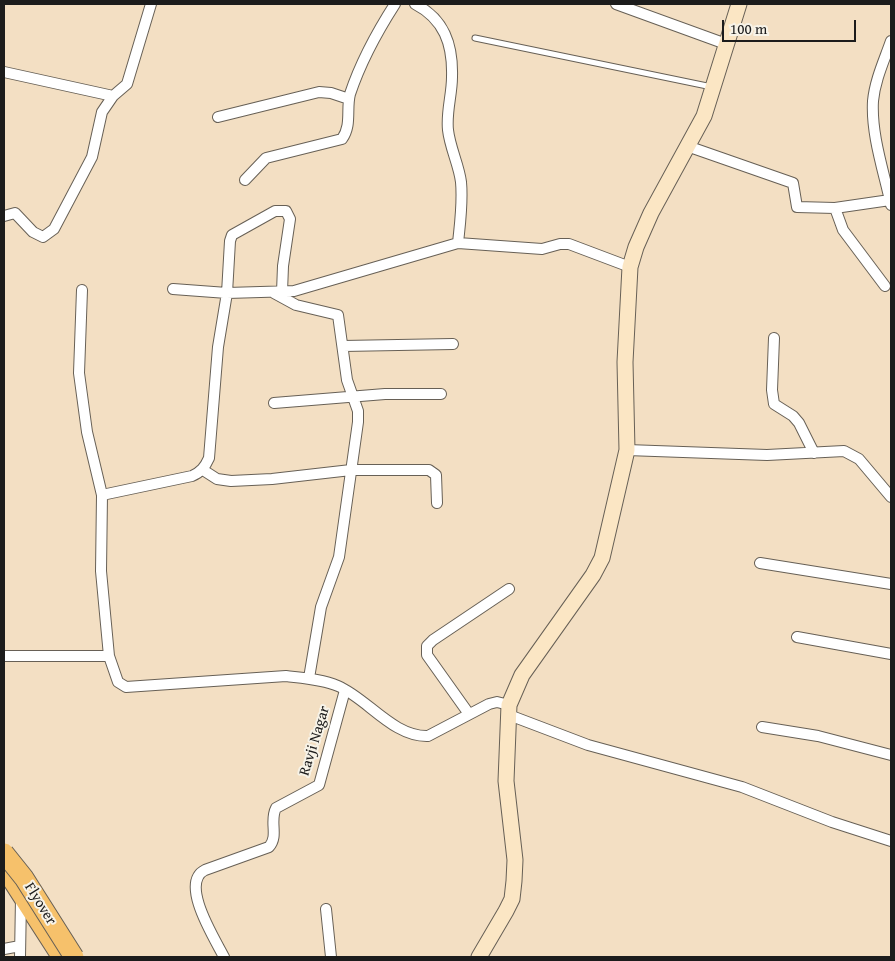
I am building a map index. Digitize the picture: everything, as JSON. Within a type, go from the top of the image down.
[{"type":"highway","name":"Flyover","points":[[4,853],[24,878],[74,957]]},
{"type":"main road","points":[[4,842],[35,883],[84,957]]},
{"type":"main road","points":[[4,870],[60,957]]},
{"type":"street","points":[[4,216],[15,213],[38,235],[43,237],[49,235],[84,176],[92,157],[102,112],[113,96],[127,84],[151,4]]},
{"type":"street","points":[[245,180],[258,163],[266,158],[342,138],[348,125],[349,99],[372,40],[395,4]]},
{"type":"street","points":[[415,4],[430,11],[440,22],[451,57],[452,77],[447,114],[448,132],[461,180],[462,198],[458,243]]},
{"type":"street","points":[[620,4],[726,44]]},
{"type":"street","points":[[479,957],[512,899],[515,860],[506,781],[509,710],[522,675],[593,575],[602,558],[626,450],[625,362],[630,267],[636,247],[651,213],[704,116],[739,4]]},
{"type":"street","points":[[687,146],[793,183],[797,207],[835,208],[891,202],[875,128],[873,102],[879,75],[891,41]]},
{"type":"street","points":[[4,72],[113,96]]},
{"type":"street","points":[[218,118],[319,92],[331,93],[349,99]]},
{"type":"street","points":[[835,208],[843,230],[885,286]]},
{"type":"street","points":[[102,495],[192,476],[203,470],[209,458],[218,347],[227,293],[230,241],[232,235],[281,209],[286,211],[290,219],[278,293]]},
{"type":"street","points":[[173,289],[227,293],[278,293],[314,286],[458,243],[542,249],[560,244],[569,244],[630,267]]},
{"type":"street","points":[[82,290],[79,373],[87,432],[102,495],[101,571],[108,656],[118,682],[132,688],[277,676],[309,678],[345,690],[394,724],[420,736],[428,736],[489,704],[497,702],[509,710],[588,745],[742,787],[832,822],[891,841]]},
{"type":"street","points":[[278,293],[296,305],[338,315],[346,380],[358,412],[338,556],[321,607],[309,678]]},
{"type":"street","points":[[774,338],[772,390],[774,404],[794,416],[814,453]]},
{"type":"street","points":[[343,346],[453,344]]},
{"type":"street","points":[[274,402],[352,396],[441,394]]},
{"type":"street","points":[[626,450],[767,455],[844,451],[853,454],[859,459],[891,497]]},
{"type":"street","points":[[203,470],[224,481],[272,479],[351,470],[432,470],[436,475],[437,503]]},
{"type":"street","points":[[760,563],[891,584]]},
{"type":"street","points":[[469,714],[427,655],[427,646],[433,640],[509,589]]},
{"type":"street","points":[[797,637],[891,654]]},
{"type":"street","points":[[4,656],[108,656]]},
{"type":"street","name":"Ravji Nagar","points":[[224,957],[196,896],[195,879],[199,873],[205,870],[269,847],[274,839],[273,813],[276,808],[319,785],[345,690]]},
{"type":"street","points":[[762,727],[818,736],[891,755]]},
{"type":"street","points":[[20,957],[21,896],[35,883]]},
{"type":"street","points":[[326,909],[331,957]]},
{"type":"street","points":[[4,949],[20,946]]},
{"type":"lane","points":[[475,38],[713,88]]}]
